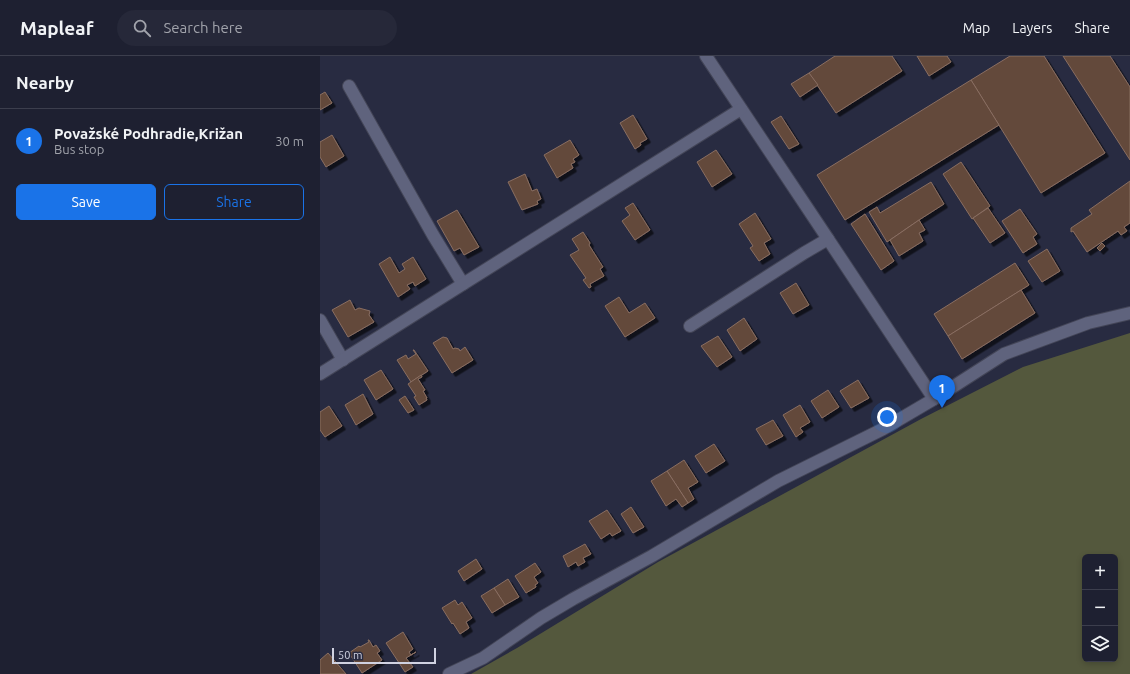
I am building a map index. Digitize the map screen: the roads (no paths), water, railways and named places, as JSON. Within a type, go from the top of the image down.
[{"type":"street","points":[[706,56],[934,399]]},
{"type":"street","points":[[349,86],[433,235],[464,284]]},
{"type":"street","points":[[320,374],[741,109]]},
{"type":"street","points":[[690,326],[828,239]]},
{"type":"street","points":[[449,674],[483,658],[541,618],[652,556],[778,480],[866,438],[934,399],[1004,354],[1088,323],[1130,313]]},
{"type":"street","points":[[320,320],[343,360]]},
{"type":"place","name":"Považské Podhradie,Križan","points":[[942,408]]}]
